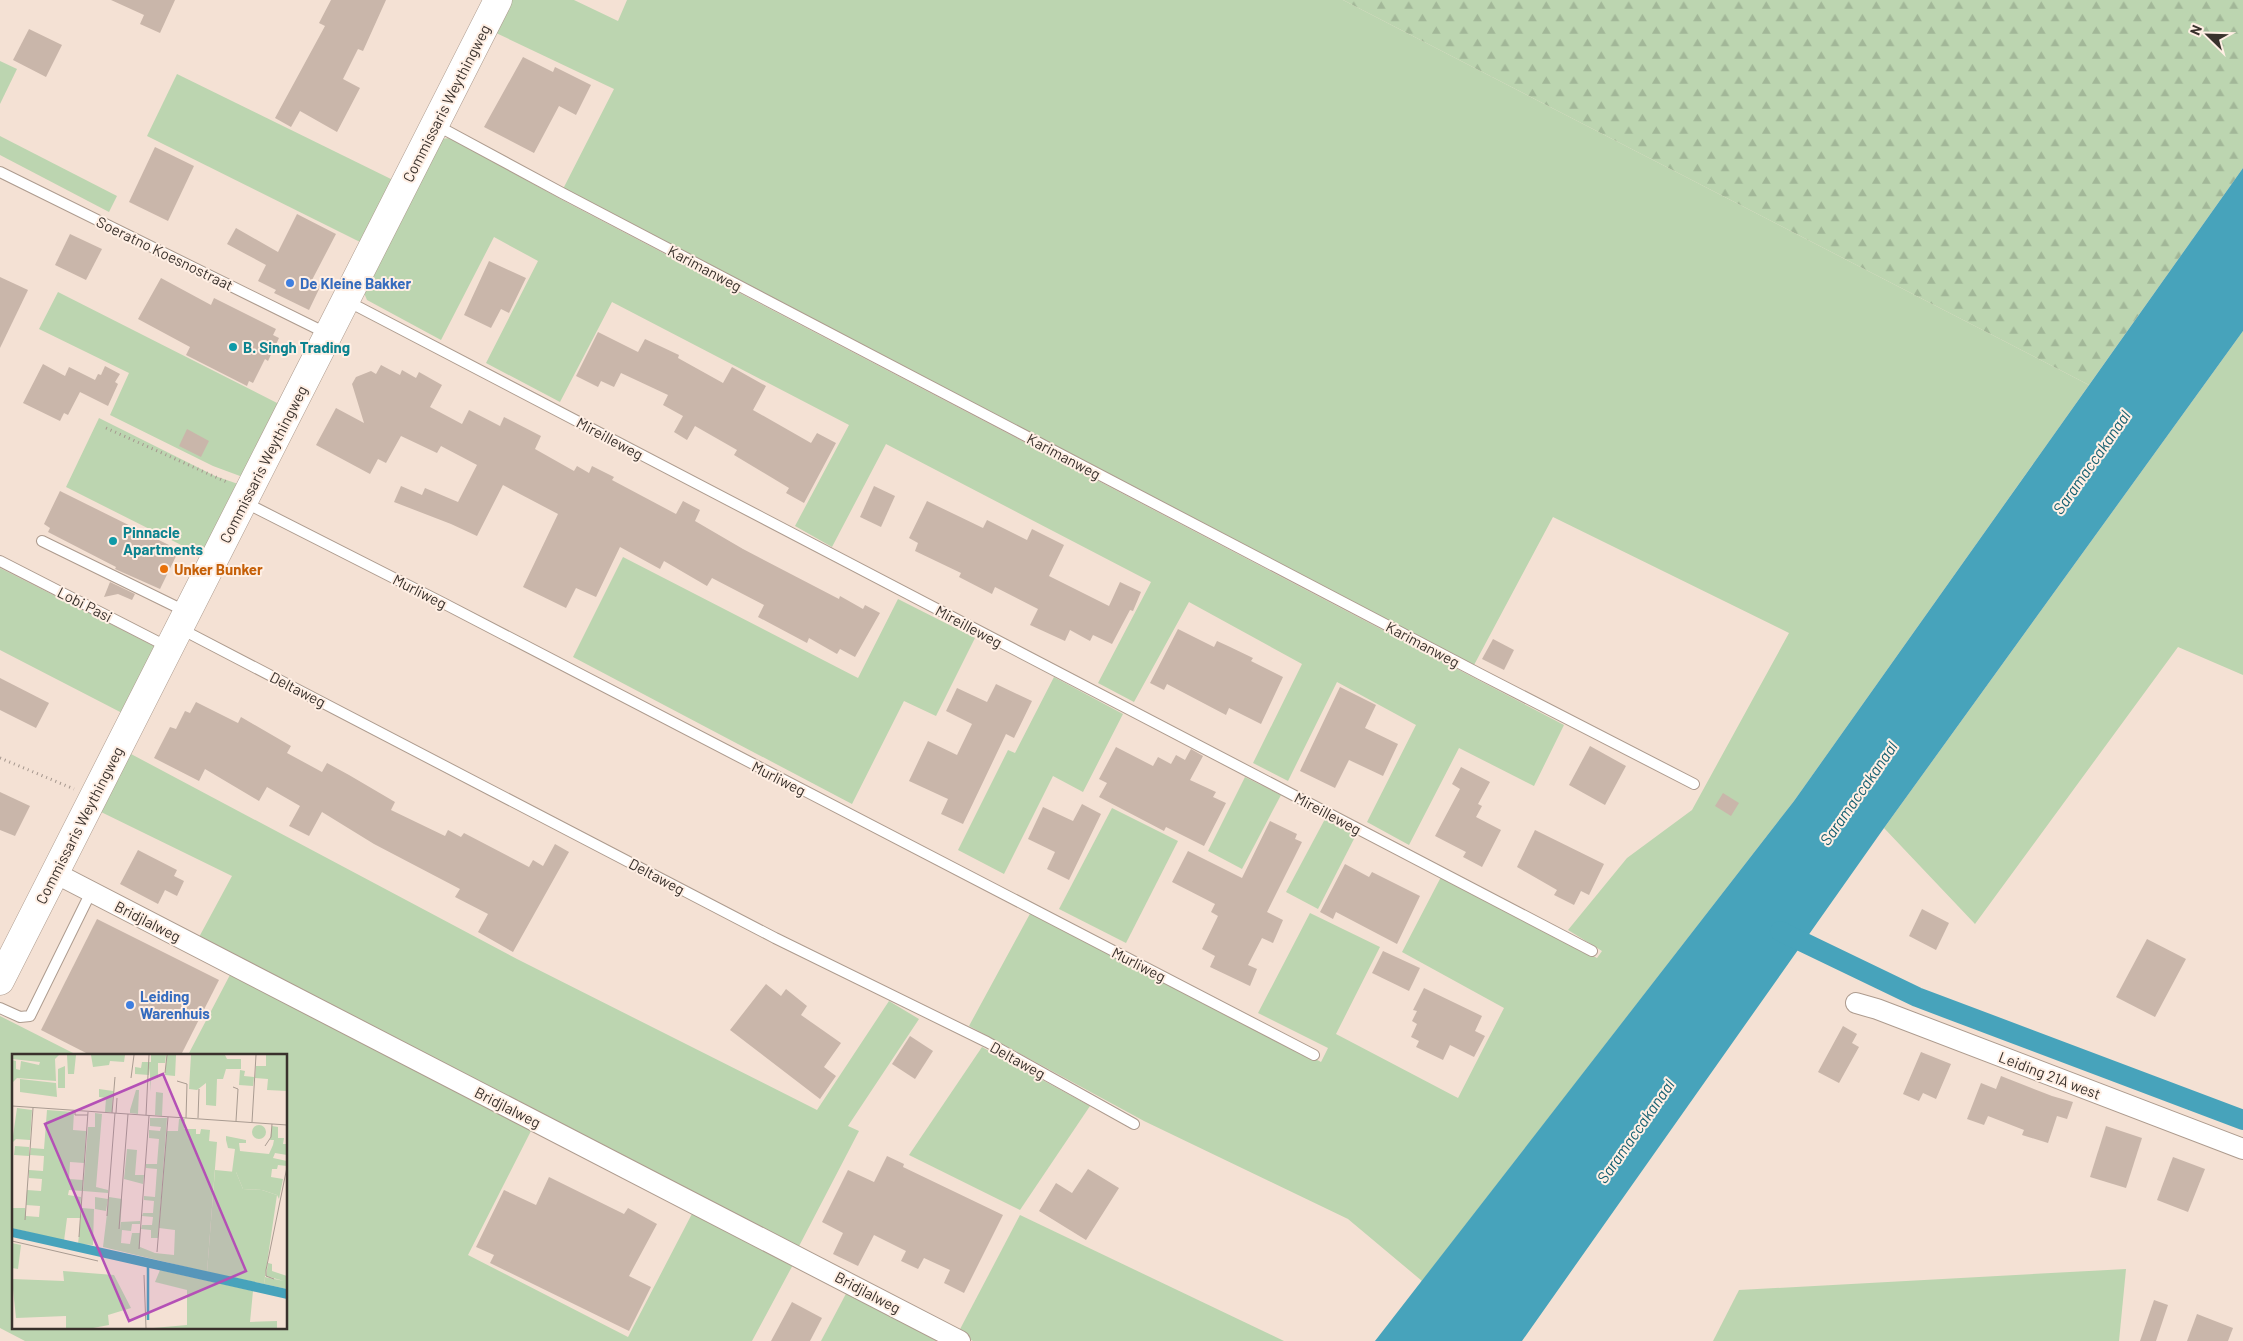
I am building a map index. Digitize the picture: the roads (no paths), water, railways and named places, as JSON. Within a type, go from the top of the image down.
[{"type":"main road","name":"Commissaris Weythingweg","points":[[0,981],[498,0]]},
{"type":"street","name":"Bridjlalweg","points":[[55,873],[501,1104],[603,1154],[960,1341]]},
{"type":"street","name":"Leiding 21A west","points":[[1856,1003],[1877,1009],[2243,1149]]},
{"type":"lane","name":"Karimanweg","points":[[436,124],[588,207],[1694,784]]},
{"type":"lane","name":"Soeratno Koesnostraat","points":[[0,172],[329,334]]},
{"type":"lane","name":"Mireilleweg","points":[[346,301],[1592,951]]},
{"type":"lane","name":"Murliweg","points":[[247,497],[443,603],[1314,1055]]},
{"type":"lane","points":[[42,541],[179,629]]},
{"type":"lane","name":"Lobi Pasi","points":[[0,561],[179,629]]},
{"type":"lane","name":"Deltaweg","points":[[179,629],[775,938],[987,1042],[1134,1124]]},
{"type":"lane","points":[[0,1008],[20,1017],[30,1016],[92,892]]},
{"type":"water","name":"Saramaccakanaal","points":[[2243,168],[2243,331],[1884,828],[1522,1341],[1375,1341],[1794,801]]},
{"type":"waterway","points":[[1780,931],[1917,997],[2243,1120]]},
{"type":"place","name":"De Kleine Bakker","points":[[290,283]]},
{"type":"place","name":"B. Singh Trading","points":[[233,347]]},
{"type":"place","name":"Pinnacle Apartments","points":[[113,541]]},
{"type":"place","name":"Unker Bunker","points":[[164,569]]},
{"type":"place","name":"Leiding Warenhuis","points":[[130,1005]]}]
